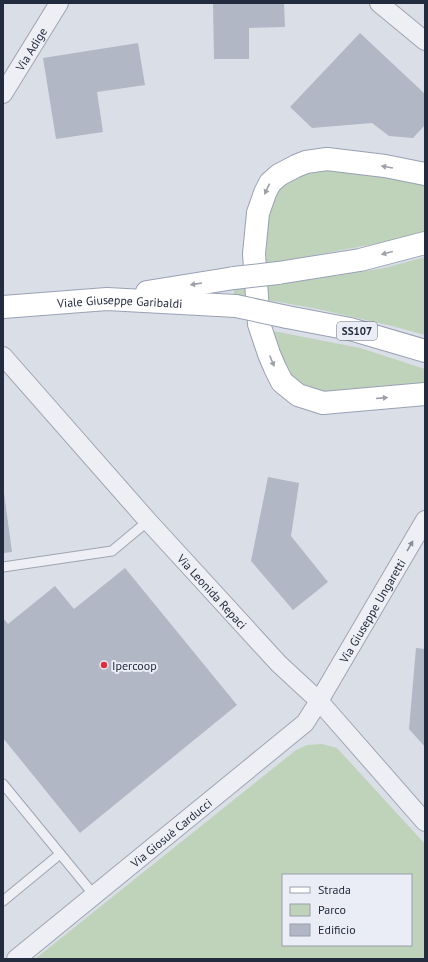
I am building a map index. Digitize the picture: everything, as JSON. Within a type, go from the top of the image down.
[{"type":"main road","points":[[425,174],[385,166],[327,159],[306,162],[296,166],[279,175],[270,183],[265,193],[258,213],[254,254],[261,331],[269,354],[282,382],[298,395],[323,403],[425,394]]},
{"type":"main road","points":[[107,298],[360,260],[425,243]]},
{"type":"main road","name":"Viale Giuseppe Garibaldi","points":[[3,307],[107,298],[236,306],[350,329],[425,351]]},
{"type":"street","name":"Via Adige","points":[[3,94],[59,3]]},
{"type":"street","points":[[379,3],[425,41]]},
{"type":"street","name":"Via Leonida Repaci","points":[[3,356],[148,521],[279,664],[319,701],[425,822]]},
{"type":"street","name":"Via Giuseppe Ungaretti","points":[[319,701],[425,520]]},
{"type":"street","name":"Via Giosuè Carducci","points":[[16,959],[304,723],[319,701]]},
{"type":"lane","points":[[3,567],[112,551],[148,521]]},
{"type":"lane","points":[[3,784],[94,895]]},
{"type":"lane","points":[[3,901],[60,854]]},
{"type":"green space","points":[[343,168],[425,184],[425,234],[266,264],[267,213],[273,197],[282,187],[295,178],[312,171]]},
{"type":"green space","points":[[425,257],[425,335],[318,309],[234,294],[234,289],[336,276],[384,268]]},
{"type":"green space","points":[[273,331],[360,348],[425,369],[425,386],[329,394],[296,386],[279,356]]},
{"type":"green space","points":[[322,744],[337,748],[425,844],[425,959],[35,959],[296,750],[307,745]]},
{"type":"building","points":[[213,3],[284,3],[285,27],[249,28],[249,59],[214,59]]},
{"type":"building","points":[[360,33],[425,94],[425,125],[413,138],[389,136],[372,123],[312,128],[290,107]]},
{"type":"building","points":[[138,43],[145,85],[97,92],[103,132],[56,139],[43,58]]},
{"type":"building","points":[[268,477],[299,483],[291,536],[328,582],[293,610],[251,561]]},
{"type":"building","points":[[3,493],[12,552],[3,553]]},
{"type":"building","name":"Ipercoop","points":[[125,568],[237,705],[80,833],[3,738],[3,618],[8,624],[55,586],[74,609]]},
{"type":"building","points":[[416,648],[425,649],[425,747],[409,729]]},
{"type":"place","name":"Ipercoop","points":[[104,665]]}]
